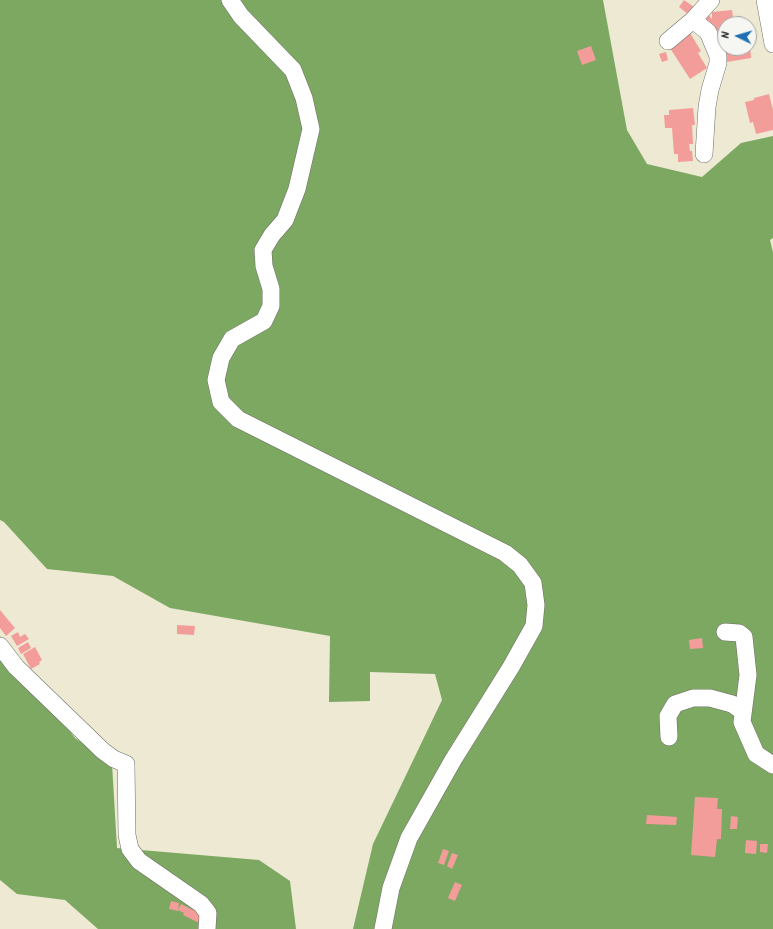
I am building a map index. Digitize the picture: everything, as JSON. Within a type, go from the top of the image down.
[{"type":"street","points":[[230,0],[241,16],[293,70],[304,98],[311,128],[297,190],[285,220],[272,235],[263,250],[264,266],[271,289],[271,306],[264,321],[232,339],[220,358],[216,380],[221,402],[238,419],[505,554],[520,565],[533,583],[536,605],[534,626],[515,660],[452,760],[410,838],[391,888],[382,929]]},
{"type":"street","points":[[668,41],[693,20],[711,0]]},
{"type":"street","points":[[765,0],[773,44]]},
{"type":"street","points":[[693,20],[708,32],[718,56],[718,63],[710,90],[707,107],[704,154]]},
{"type":"street","points":[[725,632],[739,633],[744,638],[748,675],[742,722],[756,754],[773,765]]},
{"type":"street","points":[[0,646],[16,667],[103,752],[126,764],[127,835],[130,849],[139,861],[201,904],[208,913],[207,929]]},
{"type":"street","points":[[669,737],[668,716],[675,704],[693,698],[710,698],[732,704],[743,712]]},
{"type":"green space","points":[[0,0],[603,0],[627,130],[647,164],[702,177],[741,143],[773,136],[773,238],[770,240],[773,252],[773,929],[353,929],[373,844],[442,700],[435,674],[370,672],[370,701],[329,702],[330,636],[170,608],[113,576],[47,569],[4,522],[0,520]]},
{"type":"green space","points":[[0,636],[75,738],[112,764],[117,848],[259,860],[290,881],[296,929],[98,929],[65,900],[17,894],[0,880]]},
{"type":"building","points":[[684,0],[694,7],[689,15],[679,7]]},
{"type":"building","points":[[732,10],[733,16],[717,16],[717,44],[700,20],[708,14],[712,19],[712,12]]},
{"type":"building","points":[[690,33],[701,51],[698,53],[707,68],[690,79],[668,45]]},
{"type":"building","points":[[591,46],[596,60],[582,65],[577,51]]},
{"type":"building","points":[[666,52],[668,60],[662,62],[659,54]]},
{"type":"building","points":[[726,56],[751,56],[751,58],[727,62]]},
{"type":"building","points":[[769,94],[773,110],[773,130],[756,134],[753,122],[750,123],[745,102]]},
{"type":"building","points":[[693,108],[695,125],[692,125],[693,144],[689,144],[690,151],[692,151],[693,161],[678,162],[678,154],[674,154],[672,128],[665,128],[664,115],[669,115],[669,110]]},
{"type":"building","points":[[0,610],[15,628],[6,636],[0,628]]},
{"type":"building","points":[[177,625],[195,626],[194,635],[177,634]]},
{"type":"building","points":[[18,632],[20,637],[25,634],[29,639],[17,646],[11,636]]},
{"type":"building","points":[[702,638],[703,648],[690,649],[689,640]]},
{"type":"building","points":[[28,642],[31,648],[21,654],[18,648]]},
{"type":"building","points":[[35,647],[42,660],[39,662],[40,664],[31,669],[23,654]]},
{"type":"building","points":[[695,797],[718,798],[717,809],[722,809],[721,839],[717,839],[715,857],[691,855]]},
{"type":"building","points":[[647,815],[677,817],[676,825],[646,824]]},
{"type":"building","points":[[731,816],[738,817],[737,829],[730,829]]},
{"type":"building","points":[[746,840],[757,841],[756,854],[745,853]]},
{"type":"building","points":[[760,844],[768,844],[767,853],[760,852]]},
{"type":"building","points":[[443,849],[449,851],[444,865],[438,863]]},
{"type":"building","points":[[452,853],[458,855],[452,869],[447,866]]},
{"type":"building","points":[[455,882],[462,885],[455,901],[448,898]]},
{"type":"building","points":[[171,901],[179,903],[178,911],[169,909]]},
{"type":"building","points":[[181,904],[203,915],[199,923],[183,915],[184,913],[178,910]]}]
